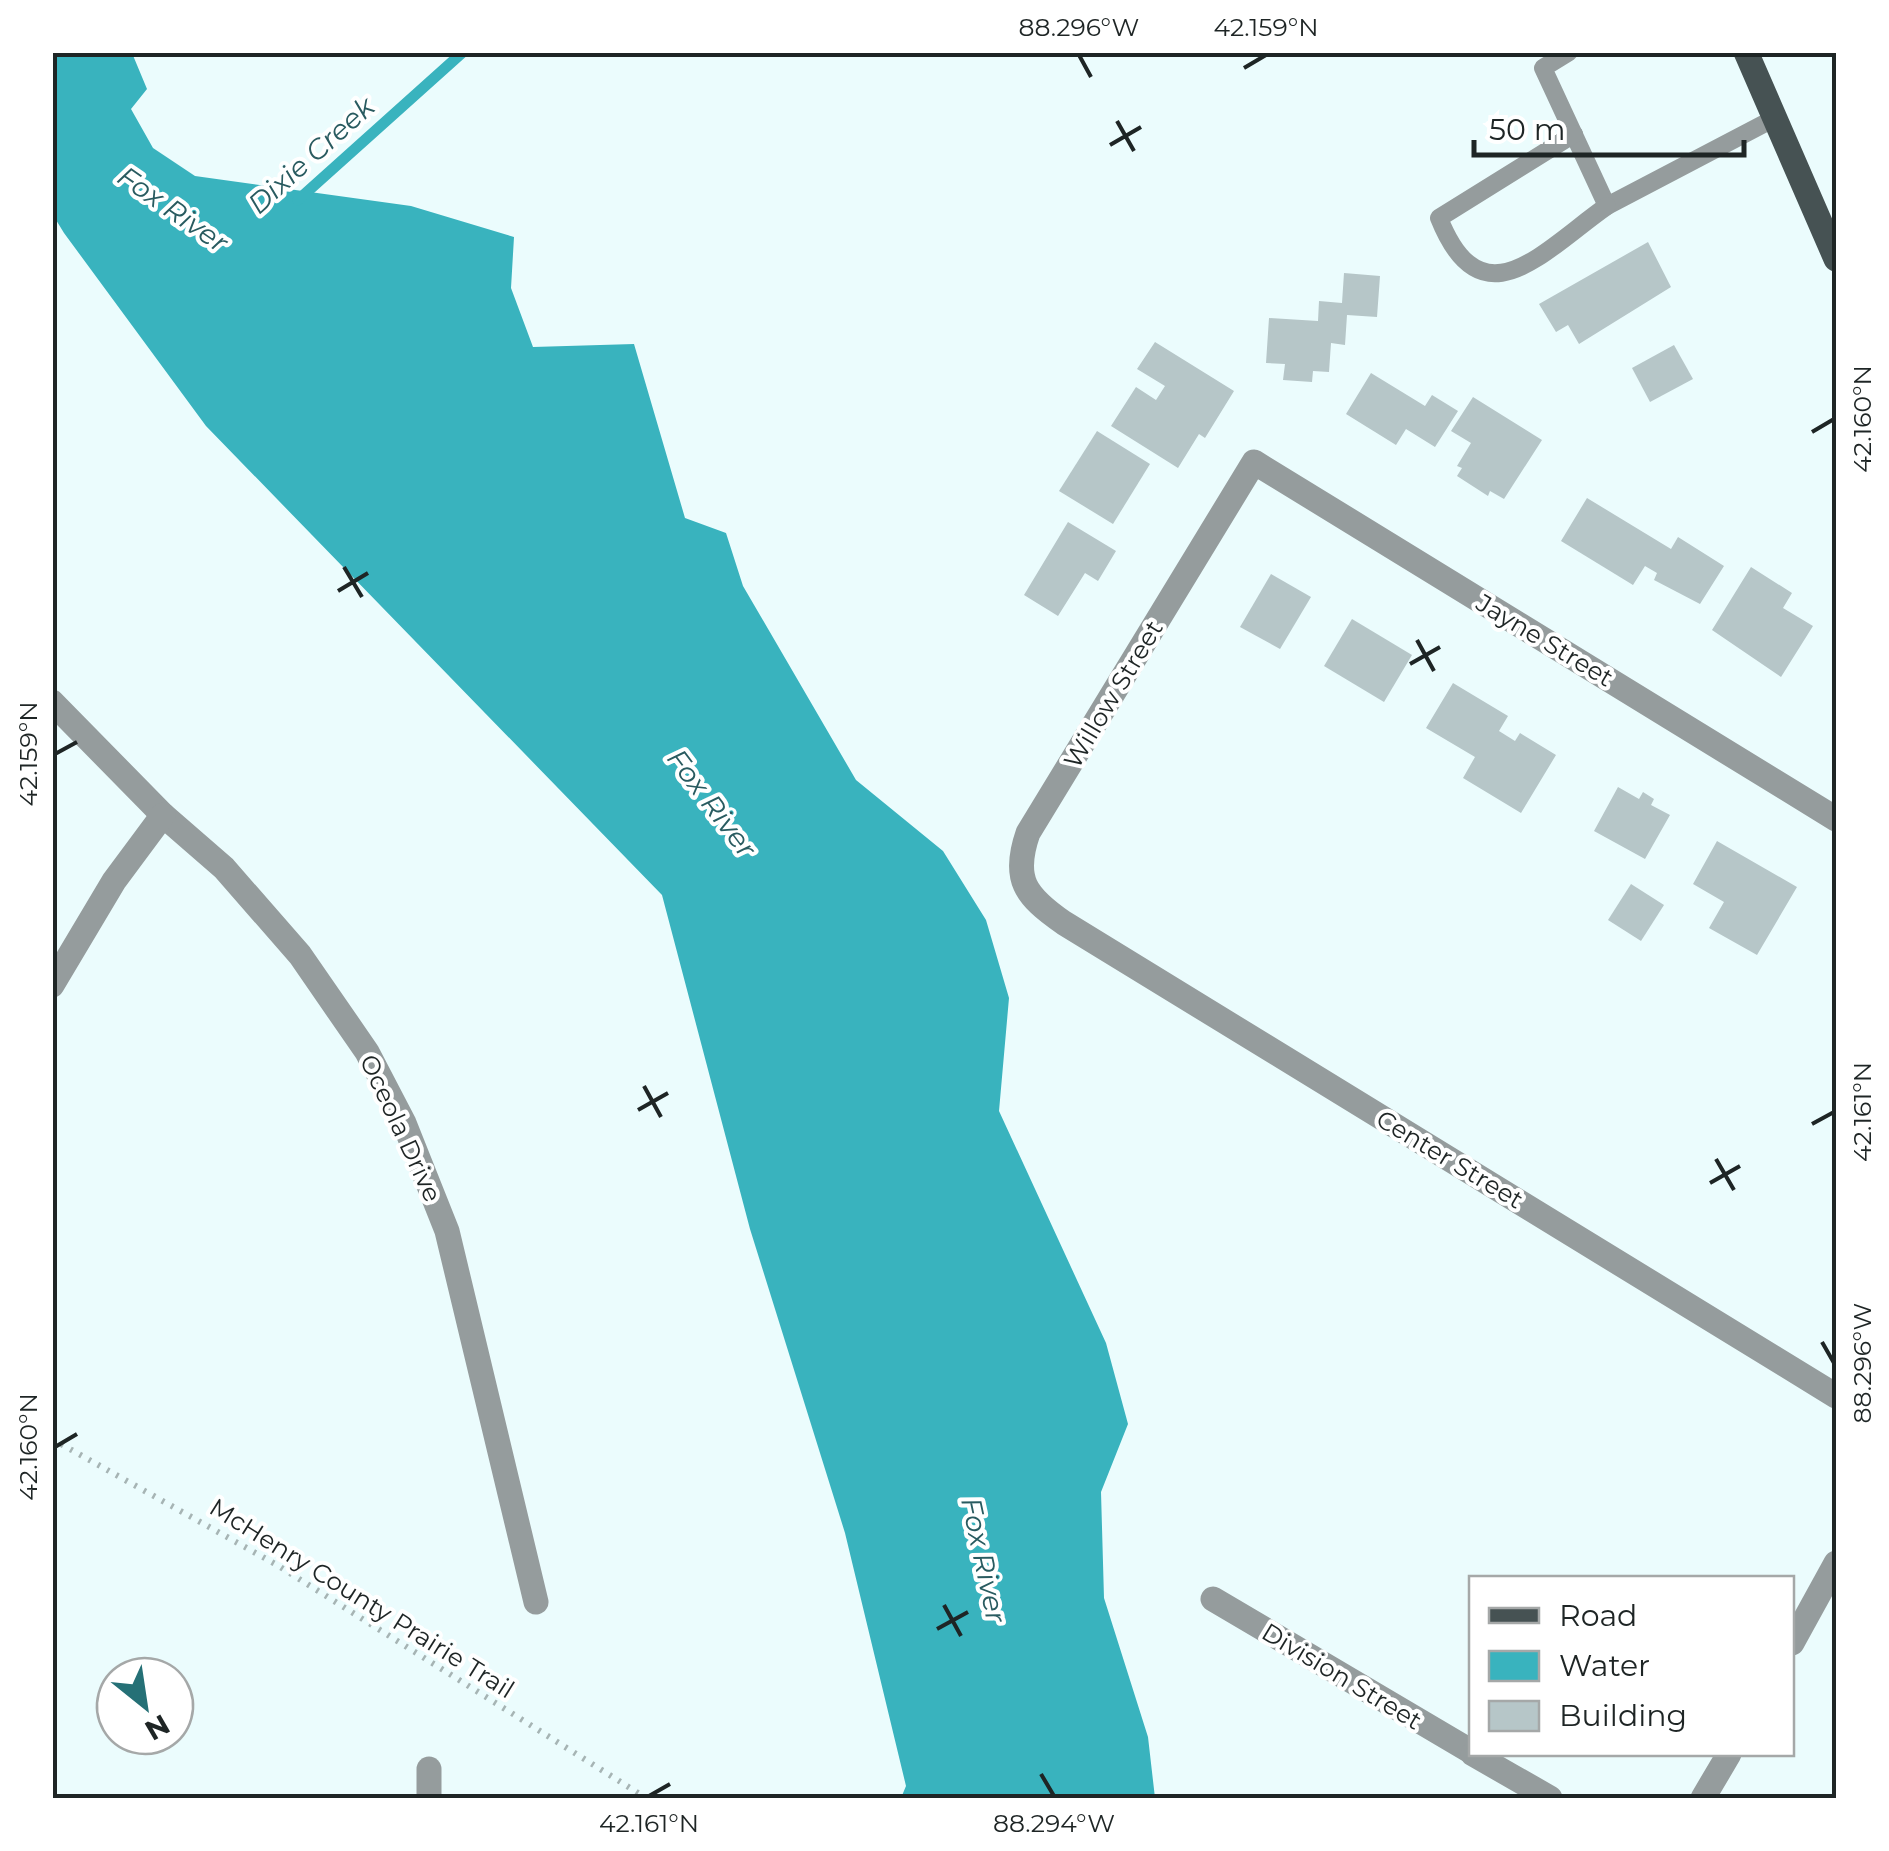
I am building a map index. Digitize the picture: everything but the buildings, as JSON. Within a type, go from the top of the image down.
[{"type":"main road","points":[[1746,52],[1777,116],[1836,260]]},
{"type":"street","name":"Jayne Street","points":[[1254,462],[1836,818]]},
{"type":"street","name":"Willow Street","points":[[1064,923],[1043,908],[1024,884],[1020,866],[1028,833],[1254,462]]},
{"type":"street","name":"Oceola Drive","points":[[52,702],[163,815],[224,868],[300,955],[367,1052],[404,1123],[447,1230],[536,1602]]},
{"type":"street","points":[[52,985],[114,881],[163,815]]},
{"type":"street","name":"Center Street","points":[[1064,923],[1836,1396]]},
{"type":"street","points":[[1794,1638],[1836,1563]]},
{"type":"street","name":"Division Street","points":[[1212,1599],[1469,1751]]},
{"type":"street","name":"Division Street","points":[[1477,1756],[1550,1798]]},
{"type":"street","points":[[1703,1798],[1727,1756]]},
{"type":"street","points":[[429,1769],[429,1798]]},
{"type":"lane","points":[[1570,52],[1543,68],[1607,206]]},
{"type":"lane","points":[[1574,134],[1439,218],[1450,244],[1467,266],[1492,276],[1520,268],[1607,206],[1777,116]]},
{"type":"path","name":"McHenry County Prairie Trail","points":[[52,1439],[277,1565],[646,1798]]},
{"type":"water","name":"Fox River","points":[[52,53],[132,53],[147,89],[131,109],[153,148],[195,176],[411,206],[514,237],[511,288],[533,347],[634,344],[685,518],[726,533],[743,586],[856,780],[943,851],[986,920],[1009,998],[999,1111],[1106,1343],[1128,1424],[1101,1492],[1104,1598],[1148,1737],[1155,1798],[901,1798],[906,1786],[845,1533],[750,1229],[662,895],[206,426],[64,233],[53,215]]},
{"type":"waterway","name":"Dixie Creek","points":[[298,200],[463,52]]}]
